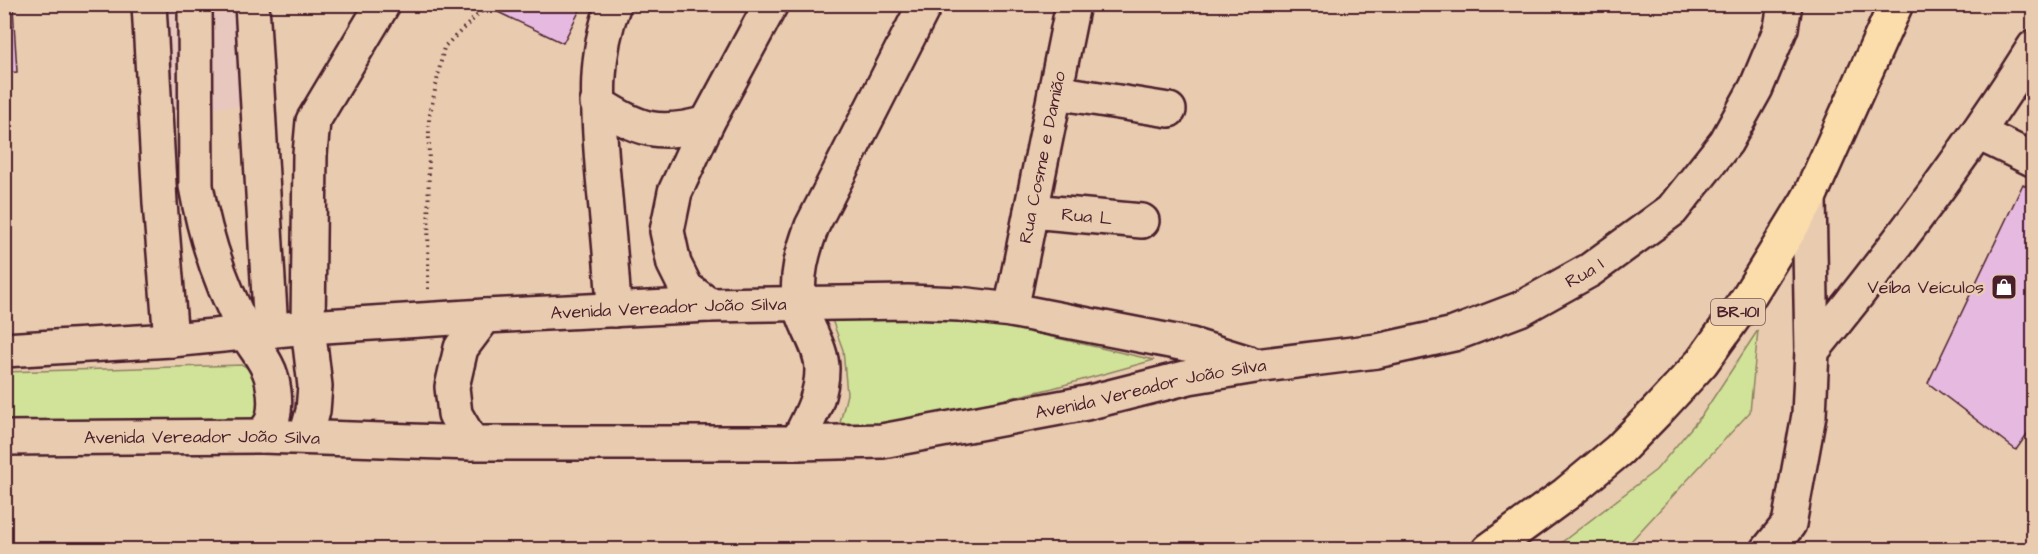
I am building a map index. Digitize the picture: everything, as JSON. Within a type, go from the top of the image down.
[{"type":"highway","name":"BR-101","points":[[1489,549],[1566,494],[1619,450],[1701,362],[1747,299],[1809,198],[1896,4]]},
{"type":"street","points":[[149,4],[160,203],[171,340]]},
{"type":"street","points":[[195,4],[198,195],[211,251],[259,333]]},
{"type":"street","points":[[252,4],[259,333],[261,354],[271,376],[274,398],[273,418],[262,436]]},
{"type":"street","points":[[306,437],[313,411],[315,386],[308,327],[310,154],[313,121],[383,4]]},
{"type":"street","points":[[614,4],[605,26],[597,103],[612,259],[614,310]]},
{"type":"street","points":[[709,305],[686,288],[674,264],[667,231],[675,192],[707,123],[771,4]]},
{"type":"street","points":[[797,443],[820,395],[822,367],[816,344],[800,304],[802,252],[812,226],[925,4]]},
{"type":"street","name":"Rua Cosme e Damião","points":[[1011,310],[1073,4]]},
{"type":"street","name":"Rua I","points":[[1255,366],[1377,351],[1454,334],[1520,309],[1590,270],[1672,210],[1726,142],[1756,87],[1781,28],[1785,4]]},
{"type":"street","points":[[1812,351],[1887,259],[1978,133],[2034,47]]},
{"type":"street","points":[[1055,92],[1168,110]]},
{"type":"street","points":[[597,103],[644,129],[685,130],[707,123]]},
{"type":"street","points":[[1978,133],[2034,160]]},
{"type":"street","points":[[1768,549],[1789,524],[1809,415],[1812,351],[1809,198]]},
{"type":"street","name":"Rua L","points":[[1031,211],[1142,221]]},
{"type":"street","name":"Avenida Vereador João Silva","points":[[4,350],[171,340],[308,327],[485,316],[709,305],[908,302],[959,304],[1011,310],[1191,345],[1255,366]]},
{"type":"street","points":[[472,442],[454,414],[452,387],[461,348],[485,316]]},
{"type":"street","name":"Avenida Vereador João Silva","points":[[4,438],[262,436],[472,442],[882,441],[1086,402],[1189,377],[1255,366]]},
{"type":"path","points":[[428,297],[429,119],[444,47],[486,7]]},
{"type":"shaded area","points":[[131,5],[238,5],[245,106],[179,109],[141,114]]},
{"type":"green space","points":[[831,317],[977,320],[1154,360],[1053,388],[893,425],[840,423],[847,394],[843,350]]},
{"type":"green space","points":[[1758,330],[1750,412],[1633,539],[1621,549],[1553,549],[1656,470],[1702,415]]},
{"type":"green space","points":[[243,365],[257,375],[265,410],[248,425],[5,423],[4,372]]},
{"type":"building","points":[[481,4],[583,4],[563,43]]},
{"type":"building","points":[[13,7],[17,72],[4,73],[4,8]]},
{"type":"building","name":"Veíba Veículos","points":[[2023,184],[2034,191],[2034,424],[2016,450],[1928,383]]},
{"type":"place","name":"Veíba Veículos","points":[[2004,287]]}]
